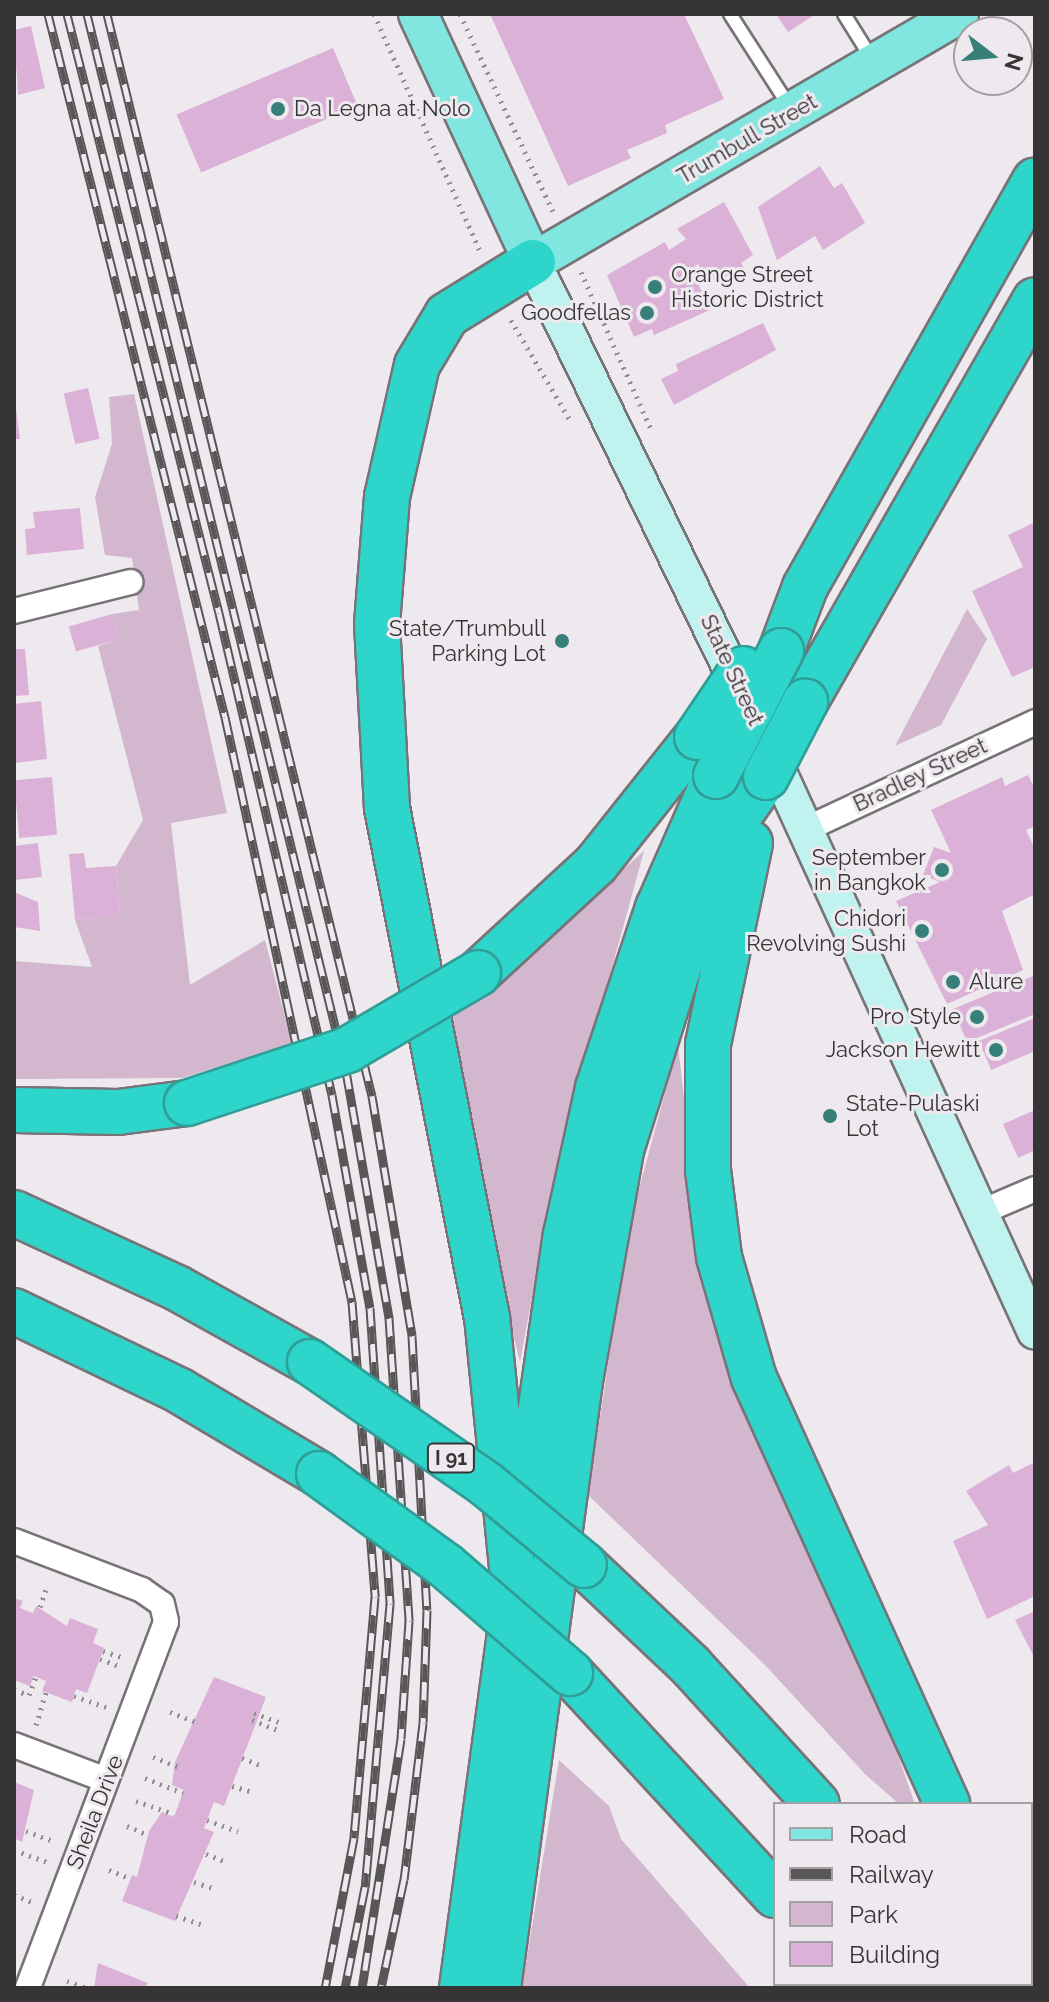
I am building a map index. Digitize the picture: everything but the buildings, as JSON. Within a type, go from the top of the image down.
[{"type":"highway","points":[[462,1988],[566,1235],[595,1100],[639,958],[776,639],[1035,181]]},
{"type":"highway","points":[[515,1597],[485,1305],[387,808],[377,624],[387,497],[420,356],[447,315],[533,262]]},
{"type":"highway","points":[[498,1988],[609,1207],[661,1011],[766,777],[805,702],[1035,300]]},
{"type":"highway","points":[[14,1110],[104,1113],[187,1103],[347,1050],[478,973],[585,876],[776,639]]},
{"type":"highway","points":[[742,834],[714,999],[706,1073],[708,1170],[725,1284],[767,1410],[946,1802]]},
{"type":"highway","name":"I 91","points":[[14,1213],[177,1288],[310,1362],[474,1474],[584,1565],[690,1665],[815,1802]]},
{"type":"highway","points":[[14,1311],[167,1384],[319,1474],[446,1566],[570,1673],[773,1893]]},
{"type":"main road","name":"State Street","points":[[418,14],[533,262],[806,829],[1035,1332]]},
{"type":"main road","name":"Trumbull Street","points":[[533,262],[959,14]]},
{"type":"street","points":[[14,611],[130,582]]},
{"type":"street","name":"Bradley Street","points":[[806,829],[1035,722]]},
{"type":"street","points":[[979,1213],[1035,1189]]},
{"type":"street","name":"Sheila Drive","points":[[14,1541],[142,1590],[162,1604],[163,1637],[28,1988]]},
{"type":"street","points":[[14,1745],[106,1780]]},
{"type":"lane","points":[[730,14],[793,113]]},
{"type":"lane","points":[[844,14],[876,65]]},
{"type":"path","points":[[40,1607],[47,1587]]},
{"type":"path","points":[[103,1651],[126,1658]]},
{"type":"path","points":[[100,1659],[122,1667]]},
{"type":"path","points":[[14,1690],[29,1695],[36,1677]]},
{"type":"path","points":[[36,1725],[46,1693]]},
{"type":"path","points":[[74,1696],[107,1708]]},
{"type":"path","points":[[170,1712],[196,1722]]},
{"type":"path","points":[[253,1716],[278,1725]]},
{"type":"path","points":[[153,1757],[179,1767]]},
{"type":"path","points":[[242,1758],[263,1766]]},
{"type":"path","points":[[145,1778],[183,1793]]},
{"type":"path","points":[[232,1786],[253,1792]]},
{"type":"path","points":[[136,1801],[174,1814]]},
{"type":"path","points":[[207,1820],[238,1831]]},
{"type":"path","points":[[127,1826],[148,1835]]},
{"type":"path","points":[[26,1831],[55,1841]]},
{"type":"path","points":[[14,1850],[47,1862]]},
{"type":"path","points":[[206,1854],[227,1862]]},
{"type":"path","points":[[109,1870],[130,1878]]},
{"type":"path","points":[[194,1882],[216,1889]]},
{"type":"path","points":[[14,1895],[42,1905]]},
{"type":"path","points":[[176,1916],[203,1925]]},
{"type":"path","points":[[67,1981],[86,1988]]},
{"type":"green space","points":[[134,394],[227,813],[171,823],[190,985],[265,940],[292,1044],[182,1078],[14,1079],[14,961],[92,967],[75,920],[120,916],[116,866],[143,820],[98,646],[119,639],[112,614],[139,610],[132,558],[105,555],[95,497],[112,444],[109,397]]},
{"type":"green space","points":[[967,609],[987,639],[941,725],[895,746]]},
{"type":"green space","points":[[644,851],[555,1175],[520,1362],[439,1029]]},
{"type":"green space","points":[[678,1045],[692,1168],[914,1802],[897,1802],[865,1774],[767,1667],[588,1495],[630,1222]]},
{"type":"green space","points":[[559,1760],[609,1806],[621,1839],[750,1988],[522,1988]]},
{"type":"railway","points":[[48,14],[225,717],[352,1302],[375,1597],[354,1838],[325,1988]]},
{"type":"railway","points":[[67,14],[219,613],[332,1095],[370,1308],[390,1604],[365,1887],[345,1988]]},
{"type":"railway","points":[[87,14],[346,1071],[389,1318],[409,1621],[401,1739],[362,1988]]},
{"type":"railway","points":[[107,14],[372,1096],[412,1336],[427,1610],[423,1723],[404,1879],[381,1988]]},
{"type":"place","name":"Da Legna at Nolo","points":[[278,109]]},
{"type":"place","name":"Orange Street Historic District","points":[[655,287]]},
{"type":"place","name":"Goodfellas","points":[[647,313]]},
{"type":"place","name":"State/Trumbull Parking Lot","points":[[562,641]]},
{"type":"place","name":"September in Bangkok","points":[[942,870]]},
{"type":"place","name":"Chidori Revolving Sushi","points":[[922,931]]},
{"type":"place","name":"Alure","points":[[953,982]]},
{"type":"place","name":"Pro Style","points":[[977,1017]]},
{"type":"place","name":"Jackson Hewitt","points":[[996,1050]]},
{"type":"place","name":"State-Pulaski Lot","points":[[830,1116]]}]
